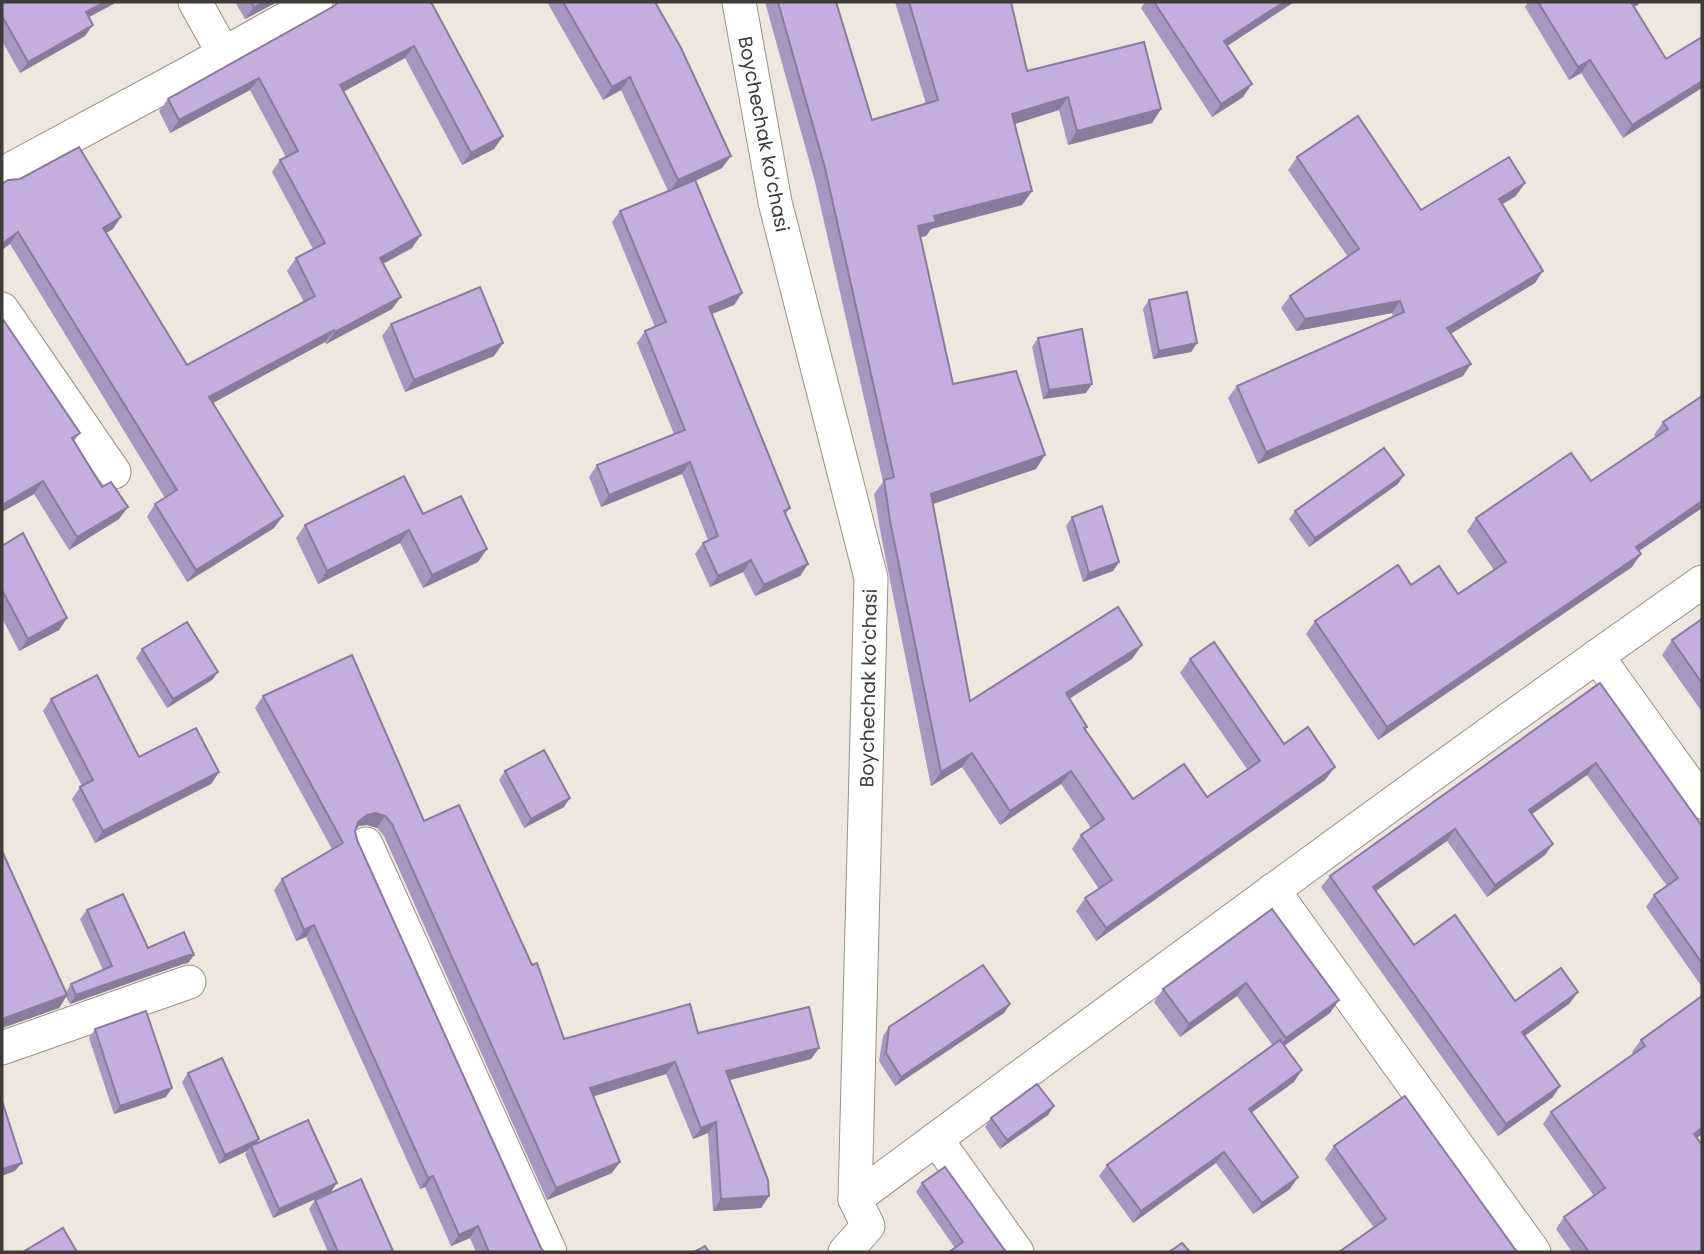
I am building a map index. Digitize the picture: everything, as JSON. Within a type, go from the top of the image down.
[{"type":"street","points":[[195,2],[224,54]]},
{"type":"street","points":[[2,174],[316,2]]},
{"type":"street","name":"Boychechak koʻchasi","points":[[739,2],[775,202],[871,578],[868,1226]]},
{"type":"street","points":[[2,309],[114,472]]},
{"type":"street","points":[[845,1252],[936,1139],[1273,890],[1702,582]]},
{"type":"street","points":[[1597,656],[1702,802]]},
{"type":"street","points":[[366,844],[550,1252]]},
{"type":"street","points":[[1273,890],[1534,1252]]},
{"type":"street","points":[[2,1048],[189,982]]},
{"type":"street","points":[[936,1139],[1017,1252]]},
{"type":"building","points":[[2,2],[105,2],[86,12],[93,25],[28,62],[2,16]]},
{"type":"building","points":[[251,2],[264,2],[254,7]]},
{"type":"building","points":[[339,2],[431,2],[503,136],[471,153],[414,46],[340,85],[421,235],[380,258],[401,297],[209,397],[283,516],[196,570],[155,504],[177,490],[18,232],[2,244],[2,184],[8,180],[20,179],[79,147],[121,217],[103,228],[187,365],[315,296],[296,258],[325,243],[280,160],[298,151],[259,78],[179,120],[168,99]]},
{"type":"building","points":[[563,2],[655,2],[681,48],[731,156],[678,180],[630,77],[612,87]]},
{"type":"building","points":[[778,2],[836,2],[872,120],[938,100],[909,2],[1011,2],[1027,71],[1144,42],[1161,109],[1077,131],[1068,97],[1012,114],[1032,191],[934,216],[936,222],[918,226],[953,384],[1016,371],[1045,455],[931,494],[970,701],[1118,607],[1142,645],[1066,693],[1087,727],[1084,728],[1133,799],[1184,764],[1207,797],[1260,761],[1190,659],[1214,642],[1284,744],[1308,727],[1335,767],[1106,928],[1085,898],[1112,880],[1081,835],[1104,819],[1071,771],[1010,811],[972,753],[941,772],[890,521],[884,480],[894,477],[825,168]]},
{"type":"building","points":[[1154,2],[1284,2],[1224,41],[1252,84],[1221,104]]},
{"type":"building","points":[[1538,2],[1631,2],[1666,59],[1702,37],[1702,81],[1632,125],[1590,60],[1578,67]]},
{"type":"building","points":[[1358,116],[1421,210],[1509,157],[1525,183],[1499,199],[1543,271],[1447,328],[1471,364],[1266,452],[1237,386],[1404,312],[1400,301],[1305,319],[1290,296],[1359,249],[1297,157]]},
{"type":"building","points":[[695,180],[742,293],[709,307],[790,508],[784,511],[808,564],[764,585],[751,560],[718,576],[703,543],[718,536],[690,462],[609,495],[597,465],[685,430],[645,331],[666,322],[620,211]]},
{"type":"building","points":[[480,287],[503,343],[414,380],[391,324]]},
{"type":"building","points":[[1187,292],[1197,343],[1159,351],[1149,300]]},
{"type":"building","points":[[2,318],[80,433],[72,438],[102,487],[111,482],[128,507],[77,537],[43,481],[2,505]]},
{"type":"building","points":[[1082,329],[1092,384],[1049,390],[1038,338]]},
{"type":"building","points":[[1702,396],[1702,501],[1636,547],[1641,554],[1387,727],[1315,621],[1398,565],[1411,585],[1439,566],[1458,594],[1506,562],[1476,518],[1571,453],[1591,481],[1668,429],[1663,422]]},
{"type":"building","points":[[1384,448],[1404,475],[1315,538],[1295,511]]},
{"type":"building","points":[[404,476],[423,514],[461,496],[487,549],[432,575],[409,530],[327,571],[305,525]]},
{"type":"building","points":[[1102,506],[1119,562],[1089,573],[1072,517]]},
{"type":"building","points":[[23,533],[67,618],[28,639],[2,590],[2,546]]},
{"type":"building","points":[[1702,619],[1702,683],[1672,640]]},
{"type":"building","points":[[187,622],[218,672],[173,699],[142,649]]},
{"type":"building","points":[[352,655],[424,821],[459,805],[532,965],[537,963],[564,1039],[690,1004],[698,1033],[809,1007],[819,1048],[726,1071],[768,1180],[769,1196],[721,1199],[716,1122],[701,1128],[675,1062],[590,1088],[620,1162],[556,1188],[392,824],[385,816],[375,813],[358,822],[355,831],[357,840],[544,1252],[489,1252],[478,1226],[459,1235],[433,1176],[428,1178],[314,925],[304,930],[282,879],[343,843],[263,696]]},
{"type":"building","points":[[97,675],[139,757],[196,728],[219,772],[103,831],[80,787],[93,780],[51,699]]},
{"type":"building","points":[[1600,683],[1702,826],[1702,963],[1654,895],[1678,878],[1596,763],[1529,810],[1553,844],[1495,885],[1455,829],[1373,887],[1414,945],[1455,915],[1515,1001],[1561,968],[1578,992],[1522,1032],[1560,1086],[1506,1124],[1330,876]]},
{"type":"building","points":[[544,750],[570,798],[531,819],[505,771]]},
{"type":"building","points":[[2,851],[67,995],[2,1019]]},
{"type":"building","points":[[123,894],[148,948],[184,932],[194,955],[76,995],[71,984],[112,966],[87,910]]},
{"type":"building","points":[[1272,909],[1339,1000],[1286,1038],[1246,983],[1189,1024],[1163,989]]},
{"type":"building","points":[[983,965],[1010,1004],[901,1077],[886,1053],[889,1027]]},
{"type":"building","points":[[1702,996],[1702,1128],[1694,1134],[1702,1145],[1702,1252],[1589,1252],[1564,1217],[1605,1188],[1551,1112],[1645,1046],[1641,1040]]},
{"type":"building","points":[[146,1011],[172,1088],[120,1106],[95,1029]]},
{"type":"building","points":[[1280,1040],[1302,1070],[1249,1109],[1298,1177],[1262,1203],[1224,1152],[1141,1211],[1107,1165]]},
{"type":"building","points":[[222,1058],[259,1139],[225,1155],[188,1073]]},
{"type":"building","points":[[1037,1084],[1054,1106],[1007,1140],[991,1118]]},
{"type":"building","points":[[1405,1096],[1517,1252],[1339,1252],[1386,1219],[1334,1146]]},
{"type":"building","points":[[2,1101],[22,1163],[2,1169]]},
{"type":"building","points":[[308,1120],[337,1183],[279,1209],[251,1146]]},
{"type":"building","points":[[945,1167],[1006,1252],[949,1252],[963,1242],[922,1183]]},
{"type":"building","points":[[361,1179],[393,1251],[338,1252],[315,1200]]},
{"type":"building","points":[[63,1228],[77,1252],[23,1252]]},
{"type":"building","points":[[1182,1243],[1190,1252],[1169,1252]]},
{"type":"building","points":[[705,1246],[709,1252],[694,1252]]}]
